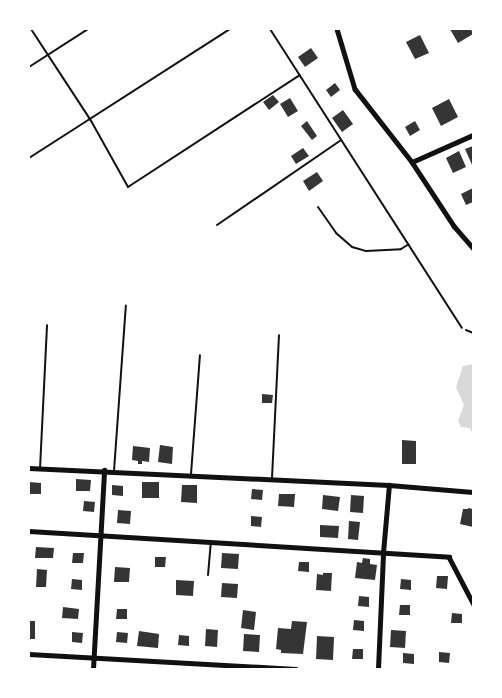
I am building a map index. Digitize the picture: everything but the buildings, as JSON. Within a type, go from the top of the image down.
[{"type":"street","points":[[337,29],[355,89],[412,162],[454,226],[473,248]]},
{"type":"street","points":[[412,162],[473,135]]},
{"type":"street","points":[[29,468],[104,470],[389,485],[473,492]]},
{"type":"street","points":[[93,669],[104,470]]},
{"type":"street","points":[[378,669],[383,553],[389,485]]},
{"type":"street","points":[[29,531],[449,557],[473,603]]},
{"type":"street","points":[[29,654],[296,669]]},
{"type":"lane","points":[[31,29],[90,119],[128,187],[300,75]]},
{"type":"lane","points":[[29,67],[88,29]]},
{"type":"lane","points":[[29,158],[230,29]]},
{"type":"lane","points":[[270,29],[462,328]]},
{"type":"lane","points":[[217,225],[341,140]]},
{"type":"lane","points":[[318,207],[336,233],[352,247],[366,251],[401,249],[408,244]]},
{"type":"lane","points":[[114,471],[126,305]]},
{"type":"lane","points":[[40,469],[47,325]]},
{"type":"lane","points":[[272,480],[279,335]]},
{"type":"lane","points":[[190,476],[200,355]]},
{"type":"lane","points":[[208,575],[211,543]]},
{"type":"path","points":[[462,328],[473,333]]},
{"type":"shaded area","points":[[473,364],[473,435],[470,428],[461,427],[458,421],[464,405],[456,387],[463,366]]}]
